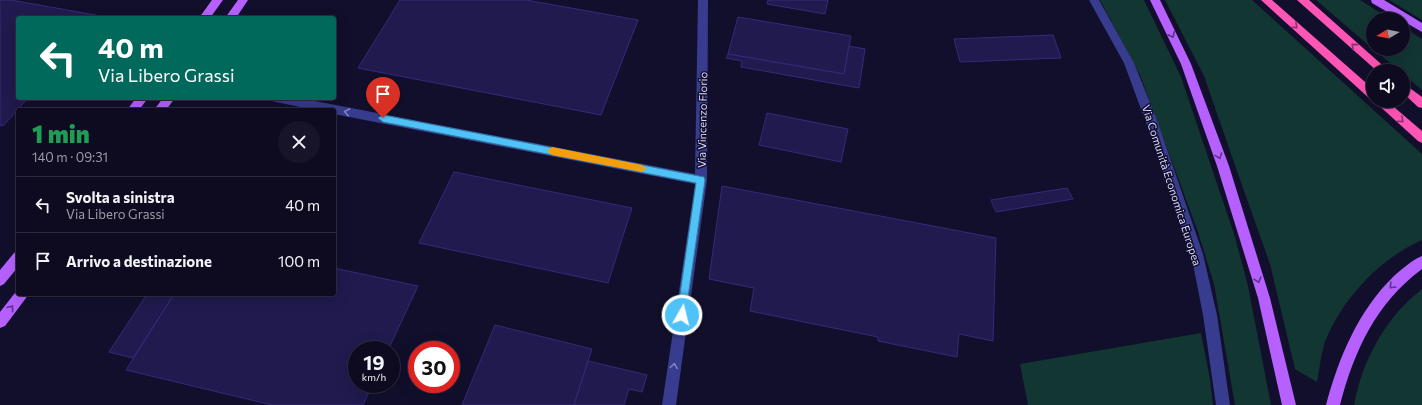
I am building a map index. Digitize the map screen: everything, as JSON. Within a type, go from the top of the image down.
[{"type":"highway","points":[[1266,0],[1366,89]]},
{"type":"highway","points":[[1302,0],[1376,64]]},
{"type":"highway","points":[[1410,94],[1422,104]]},
{"type":"highway","points":[[1388,108],[1422,138]]},
{"type":"main road","points":[[206,16],[218,0]]},
{"type":"main road","points":[[231,16],[243,0]]},
{"type":"main road","points":[[1155,0],[1186,64],[1223,166],[1264,298],[1289,405]]},
{"type":"main road","points":[[1376,0],[1422,28]]},
{"type":"main road","points":[[134,108],[140,100]]},
{"type":"main road","points":[[0,280],[16,260]]},
{"type":"main road","points":[[1333,405],[1347,357],[1359,332],[1373,309],[1390,288],[1408,270],[1422,262]]},
{"type":"main road","points":[[0,322],[20,296]]},
{"type":"street","name":"Via Vincenzo Florio","points":[[669,405],[701,180],[704,0]]},
{"type":"street","name":"Via Comunità Economica Europea","points":[[1094,0],[1129,63],[1151,120],[1197,254],[1210,315],[1223,405]]},
{"type":"street","points":[[286,100],[328,108]]},
{"type":"street","points":[[336,110],[701,180]]},
{"type":"green space","points":[[1100,0],[1144,0],[1181,77],[1235,237],[1248,286],[1271,405],[1235,405],[1214,284],[1198,232],[1140,75]]},
{"type":"green space","points":[[1165,0],[1252,0],[1366,103],[1366,108],[1371,108],[1422,154],[1422,240],[1392,257],[1378,268],[1354,293],[1344,307],[1327,337],[1322,353],[1317,382],[1295,369],[1270,264],[1204,76]]},
{"type":"green space","points":[[1316,0],[1360,0],[1379,12],[1366,12],[1366,43]]},
{"type":"green space","points":[[1389,0],[1422,0],[1422,20]]},
{"type":"green space","points":[[1410,31],[1422,39],[1422,90],[1410,80],[1410,64],[1391,64],[1382,56],[1410,56]]},
{"type":"green space","points":[[1422,289],[1422,405],[1354,405],[1363,372],[1378,341],[1397,313]]},
{"type":"green space","points":[[1201,333],[1210,379],[1213,405],[1028,405],[1020,364]]},
{"type":"building","points":[[0,0],[11,0],[101,16],[16,16],[16,100],[26,100],[19,108],[16,108],[16,111],[3,126],[0,125]]},
{"type":"building","points":[[400,0],[526,0],[638,20],[601,115],[358,68]]},
{"type":"building","points":[[768,0],[828,0],[825,14],[767,4]]},
{"type":"building","points":[[738,17],[851,36],[844,74],[728,54]]},
{"type":"building","points":[[1053,35],[1061,58],[960,62],[954,39]]},
{"type":"building","points":[[849,46],[865,49],[859,88],[741,67],[742,61],[726,58],[728,54],[844,74]]},
{"type":"building","points":[[767,113],[848,129],[841,162],[759,145]]},
{"type":"building","points":[[454,172],[632,208],[608,283],[419,243]]},
{"type":"building","points":[[722,186],[996,238],[993,341],[959,334],[957,357],[878,341],[878,337],[750,311],[754,288],[709,279]]},
{"type":"building","points":[[1067,188],[1073,199],[996,212],[991,200]]},
{"type":"building","points":[[336,268],[418,286],[392,341],[348,341],[348,393],[369,393],[363,405],[272,405],[126,370],[173,296],[336,296]]},
{"type":"building","points":[[146,296],[173,296],[133,358],[109,352]]},
{"type":"building","points":[[495,325],[592,349],[574,405],[462,405]]},
{"type":"building","points":[[588,361],[647,375],[642,392],[629,389],[624,405],[574,405]]},
{"type":"slow traffic","points":[[552,151],[642,169]]},
{"type":"route","points":[[383,118],[701,180],[682,315]]}]
